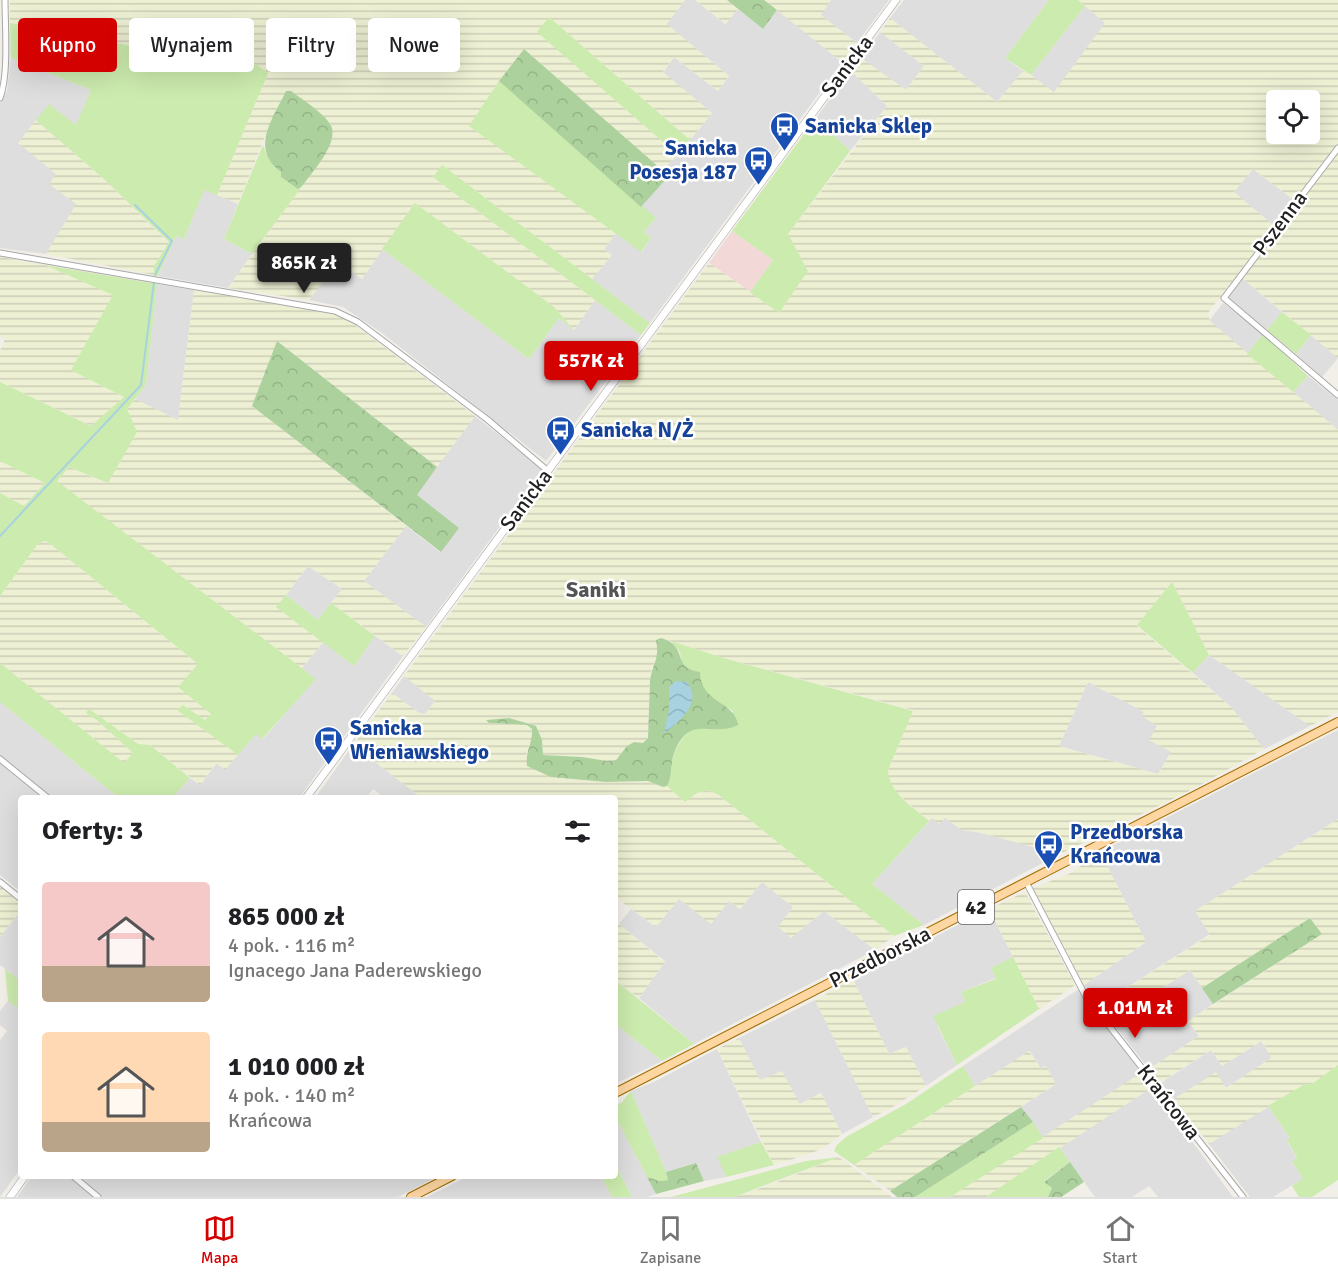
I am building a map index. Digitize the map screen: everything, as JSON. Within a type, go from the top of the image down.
[{"type":"main road","name":"Przedborska","points":[[618,1091],[1338,722]]},
{"type":"main road","points":[[411,1197],[446,1179]]},
{"type":"street","points":[[0,98],[3,89],[5,0]]},
{"type":"street","name":"Sanicka","points":[[308,795],[896,0]]},
{"type":"street","name":"Pszenna","points":[[1338,148],[1224,298],[1338,395]]},
{"type":"street","points":[[0,253],[334,311],[367,329],[488,420],[548,471]]},
{"type":"street","points":[[0,759],[44,795]]},
{"type":"street","points":[[0,882],[18,897]]},
{"type":"street","name":"Krańcowa","points":[[1026,882],[1085,995],[1243,1197]]},
{"type":"street","points":[[10,1197],[24,1179]]},
{"type":"street","points":[[77,1179],[98,1197]]},
{"type":"shaded area","points":[[685,0],[695,0],[725,24],[738,9],[763,29],[777,10],[842,62],[650,323],[592,279],[612,255],[604,249],[616,233],[642,252],[651,238],[644,232],[656,218],[641,207],[669,176],[662,170],[678,155],[712,113],[663,73],[674,57],[718,91],[729,76],[666,24]]},
{"type":"shaded area","points":[[831,0],[889,0],[857,43],[820,15]]},
{"type":"shaded area","points":[[904,0],[1049,0],[1005,58],[1023,71],[997,102],[890,18]]},
{"type":"shaded area","points":[[1085,6],[1106,23],[1054,93],[1031,75]]},
{"type":"shaded area","points":[[880,32],[924,66],[906,90],[861,58]]},
{"type":"shaded area","points":[[11,58],[18,61],[18,72],[46,72],[91,90],[57,174],[49,184],[77,204],[46,254],[0,248],[0,103],[7,91]]},
{"type":"shaded area","points":[[851,71],[887,106],[850,151],[816,118]]},
{"type":"shaded area","points":[[1253,169],[1294,200],[1274,226],[1234,192]]},
{"type":"shaded area","points":[[204,189],[238,204],[224,239],[252,254],[228,288],[158,276],[176,236],[184,239]]},
{"type":"shaded area","points":[[732,231],[773,260],[750,292],[709,263]]},
{"type":"shaded area","points":[[382,249],[529,359],[559,318],[574,330],[595,300],[641,335],[546,461],[382,333],[343,307],[309,300],[338,262],[362,279]]},
{"type":"shaded area","points":[[1242,278],[1282,312],[1267,330],[1228,297]]},
{"type":"shaded area","points":[[157,284],[194,290],[178,420],[135,399],[146,385]]},
{"type":"shaded area","points":[[1223,303],[1263,334],[1247,354],[1209,321]]},
{"type":"shaded area","points":[[1311,335],[1338,358],[1322,377],[1296,354]]},
{"type":"shaded area","points":[[1308,376],[1338,400],[1338,430],[1293,392]]},
{"type":"shaded area","points":[[475,416],[542,469],[426,627],[364,581],[406,526],[440,552],[459,528],[416,495]]},
{"type":"shaded area","points":[[308,566],[342,589],[318,620],[286,595]]},
{"type":"shaded area","points":[[375,636],[403,656],[301,795],[175,795],[190,778],[200,785],[217,763],[225,769],[256,734],[263,739],[315,679],[302,668],[323,642],[354,666]]},
{"type":"shaded area","points":[[1209,655],[1310,726],[1264,749],[1231,707],[1193,673]]},
{"type":"shaded area","points":[[404,676],[436,700],[425,714],[419,713],[392,693]]},
{"type":"shaded area","points":[[1088,682],[1144,712],[1142,716],[1157,726],[1171,752],[1158,774],[1059,746]]},
{"type":"shaded area","points":[[0,702],[115,795],[18,795],[18,890],[0,875]]},
{"type":"shaded area","points":[[1338,730],[1338,819],[1195,911],[1210,934],[1098,1006],[1084,985],[1146,942],[1100,852]]},
{"type":"shaded area","points":[[353,745],[418,795],[381,795],[373,789],[368,795],[317,795]]},
{"type":"shaded area","points":[[944,817],[962,830],[1060,854],[924,925],[872,884],[932,818]]},
{"type":"shaded area","points":[[762,882],[793,907],[791,937],[824,911],[875,950],[694,1044],[639,998],[665,961],[619,924],[631,909],[656,927],[679,899],[729,901],[740,909]]},
{"type":"shaded area","points":[[989,909],[1013,957],[991,968],[996,978],[961,992],[965,1002],[937,1026],[957,1065],[926,1086],[906,1047],[889,1054],[853,979]]},
{"type":"shaded area","points":[[18,914],[18,979],[0,965],[0,937]]},
{"type":"shaded area","points":[[1190,970],[1213,1004],[1188,1021],[1199,1036],[1149,1069],[1111,1021]]},
{"type":"shaded area","points":[[1079,989],[1141,1073],[1043,1138],[1021,1107],[1056,1084],[1045,1066],[1041,1069],[1030,1051],[975,1086],[963,1066]]},
{"type":"shaded area","points":[[815,1000],[873,1117],[842,1134],[821,1093],[800,1104],[760,1081],[739,1038]]},
{"type":"shaded area","points":[[8,1001],[18,1008],[18,1172],[0,1197],[0,1040],[7,1031],[0,1025],[0,1011]]},
{"type":"shaded area","points":[[618,1026],[662,1061],[618,1083]]},
{"type":"shaded area","points":[[1261,1041],[1272,1058],[1226,1088],[1216,1073],[1174,1099],[1161,1083],[1211,1050],[1222,1066]]},
{"type":"shaded area","points":[[717,1049],[761,1142],[718,1157],[726,1177],[704,1181],[695,1163],[666,1172],[631,1091],[654,1082]]},
{"type":"shaded area","points":[[1151,1088],[1233,1197],[1158,1197],[1149,1186],[1132,1197],[1095,1197],[1059,1147]]},
{"type":"shaded area","points":[[1268,1106],[1290,1138],[1287,1141],[1297,1159],[1292,1163],[1304,1178],[1273,1197],[1250,1197],[1209,1144]]},
{"type":"shaded area","points":[[618,1122],[656,1194],[647,1197],[632,1197],[618,1170]]},
{"type":"shaded area","points":[[30,1179],[433,1179],[398,1197],[17,1197]]},
{"type":"shaded area","points":[[463,1179],[603,1179],[612,1197],[427,1197]]},
{"type":"green space","points":[[10,0],[685,0],[667,24],[729,76],[718,91],[674,57],[663,72],[712,113],[690,140],[549,17],[538,32],[678,155],[662,170],[524,49],[499,81],[470,126],[616,233],[604,249],[612,255],[592,279],[443,166],[433,177],[595,300],[574,330],[554,307],[415,203],[362,279],[338,262],[309,300],[228,288],[332,141],[330,123],[291,91],[286,91],[269,126],[238,204],[217,195],[267,72],[356,72],[356,18],[266,18],[266,72],[256,64],[254,65],[254,18],[129,18],[129,46],[117,43],[117,18],[18,18],[18,25],[10,23]]},
{"type":"green space","points":[[695,0],[727,0],[738,9],[726,24]]},
{"type":"green space","points":[[727,0],[764,0],[777,10],[763,29]]},
{"type":"green space","points":[[764,0],[831,0],[821,15],[857,43],[842,62]]},
{"type":"green space","points":[[1049,0],[1078,0],[1085,6],[1031,75],[1005,58]]},
{"type":"green space","points":[[1078,0],[1338,0],[1338,144],[1294,200],[1253,169],[1234,192],[1274,226],[1208,313],[1210,321],[1338,430],[1338,712],[1310,726],[1209,655],[1172,582],[1137,626],[1231,707],[1264,749],[1191,790],[1060,854],[962,830],[945,818],[939,824],[932,818],[929,821],[898,794],[888,780],[888,770],[913,710],[720,657],[661,638],[656,640],[658,656],[651,672],[648,738],[643,743],[634,742],[627,746],[616,760],[543,755],[542,740],[529,723],[487,720],[489,723],[527,725],[532,729],[532,739],[526,754],[551,777],[606,782],[648,781],[663,787],[667,786],[685,801],[697,793],[708,790],[719,795],[894,936],[875,950],[824,911],[791,938],[778,927],[793,907],[762,882],[740,909],[729,901],[711,924],[679,899],[656,927],[618,899],[618,795],[418,795],[353,745],[392,693],[419,713],[425,714],[435,701],[404,676],[709,263],[780,312],[788,234],[887,106],[851,71],[861,58],[906,90],[924,66],[880,32],[890,18],[997,102],[1023,71],[1054,92],[1105,23]],"holes":[[[1088,682],[1144,712],[1142,716],[1157,726],[1149,740],[1171,752],[1158,774],[1059,746]]]},
{"type":"green space","points":[[549,17],[690,140],[678,155],[537,32]]},
{"type":"green space","points":[[10,23],[18,25],[18,61],[11,58]]},
{"type":"green space","points":[[117,43],[129,46],[129,72],[254,72],[256,64],[268,73],[217,195],[204,190],[184,239],[176,236],[158,276],[154,275],[154,266],[169,242],[104,179],[36,120],[49,104],[76,125],[91,90],[46,72],[117,72]]},
{"type":"green space","points":[[524,49],[669,176],[641,207],[499,81]]},
{"type":"green space","points":[[499,81],[656,218],[644,232],[651,238],[641,252],[469,126]]},
{"type":"green space","points":[[286,91],[291,91],[317,110],[327,119],[332,131],[332,139],[324,156],[298,189],[281,177],[281,172],[271,163],[266,153],[265,143],[270,123]]},
{"type":"green space","points":[[816,118],[850,151],[788,234],[808,271],[779,313],[750,292],[773,260],[732,231]]},
{"type":"green space","points":[[36,120],[104,179],[169,243],[154,266],[154,275],[46,254],[76,204],[49,184],[56,174],[18,143]]},
{"type":"green space","points":[[263,145],[270,160],[281,172],[281,177],[298,189],[303,185],[252,254],[224,239]]},
{"type":"green space","points":[[1338,151],[1338,358],[1242,278]]},
{"type":"green space","points":[[442,165],[650,323],[641,335],[433,177]]},
{"type":"green space","points":[[415,203],[554,307],[574,330],[559,318],[529,359],[382,249]]},
{"type":"green space","points":[[0,257],[45,265],[114,295],[71,370],[124,397],[92,426],[0,382],[0,351],[5,339],[0,336]]},
{"type":"green space","points":[[45,265],[157,284],[146,385],[127,409],[137,432],[108,483],[69,467],[57,481],[316,679],[262,739],[256,734],[238,755],[177,710],[183,705],[205,720],[211,714],[178,687],[198,664],[48,542],[44,541],[37,545],[0,596],[0,493],[24,506],[45,483],[0,461],[0,382],[91,426],[124,397],[71,370],[113,295]]},
{"type":"green space","points":[[194,290],[338,315],[351,322],[475,416],[437,467],[277,341],[253,406],[406,526],[364,581],[426,627],[403,656],[331,603],[342,589],[308,566],[277,607],[323,642],[302,668],[56,481],[69,467],[107,483],[127,409],[135,399],[178,420]]},
{"type":"green space","points":[[1282,312],[1311,335],[1296,354],[1267,330]]},
{"type":"green space","points":[[1263,334],[1308,376],[1293,392],[1247,354]]},
{"type":"green space","points":[[277,341],[437,467],[417,495],[459,528],[441,552],[252,406]]},
{"type":"green space","points":[[0,461],[45,483],[24,506],[0,493]]},
{"type":"green space","points":[[44,541],[198,664],[188,675],[211,714],[205,721],[183,705],[178,710],[238,755],[225,770],[216,763],[200,785],[150,745],[138,744],[119,730],[86,713],[133,753],[125,764],[0,663],[0,596],[37,545]]},
{"type":"green space","points":[[1172,582],[1209,655],[1193,673],[1137,625]]},
{"type":"green space","points":[[286,595],[318,620],[331,603],[375,636],[354,666],[276,607]]},
{"type":"green space","points":[[661,638],[675,646],[685,666],[700,672],[706,690],[731,711],[738,725],[728,728],[694,730],[687,734],[680,741],[674,753],[667,786],[663,787],[648,781],[606,782],[551,777],[527,766],[532,729],[527,725],[489,723],[486,720],[509,718],[536,726],[542,740],[543,755],[616,760],[627,746],[634,742],[643,743],[648,738],[650,681],[656,657],[656,640]]},
{"type":"green space","points":[[671,641],[913,711],[888,770],[889,778],[897,793],[929,821],[872,884],[924,925],[894,936],[719,795],[708,790],[697,793],[685,802],[667,786],[674,753],[684,737],[693,729],[732,727],[733,711],[713,699],[702,687],[700,680],[682,664],[680,652]]},
{"type":"green space","points":[[0,663],[124,763],[133,753],[86,713],[89,709],[138,744],[150,745],[190,778],[175,795],[115,795],[0,702]]},
{"type":"green space","points":[[1338,819],[1338,1065],[1312,1084],[1305,1084],[1209,1144],[1174,1099],[1216,1072],[1226,1088],[1271,1058],[1262,1041],[1222,1066],[1211,1050],[1161,1082],[1149,1069],[1199,1036],[1188,1021],[1322,934],[1310,918],[1202,988],[1190,970],[1111,1021],[1098,1006],[1210,935],[1195,911]]},
{"type":"green space","points":[[1100,852],[1146,942],[1084,985],[1033,888],[1071,873]]},
{"type":"green space","points":[[0,886],[18,901],[18,914],[0,937]]},
{"type":"green space","points":[[1025,892],[1075,985],[1039,1009],[989,909]]},
{"type":"green space","points":[[1310,918],[1322,934],[1213,1004],[1202,988]]},
{"type":"green space","points":[[618,923],[665,962],[639,998],[618,982]]},
{"type":"green space","points":[[1013,957],[1039,1009],[957,1065],[933,1016],[965,1002],[961,992],[996,979],[991,968]]},
{"type":"green space","points":[[5,969],[18,979],[18,1008],[8,1001]]},
{"type":"green space","points":[[853,979],[889,1054],[906,1047],[926,1086],[873,1117],[815,1000]]},
{"type":"green space","points":[[618,982],[694,1044],[662,1061],[618,1026]]},
{"type":"green space","points":[[739,1038],[760,1080],[782,1071],[800,1104],[821,1093],[842,1134],[825,1147],[812,1153],[774,1165],[717,1049]]},
{"type":"green space","points":[[1029,1051],[1041,1069],[1046,1066],[1056,1084],[890,1191],[854,1165]]},
{"type":"green space","points":[[1338,1065],[1338,1180],[1312,1197],[1299,1197],[1292,1186],[1303,1178],[1292,1162],[1297,1158],[1287,1140],[1290,1138],[1268,1106],[1305,1084],[1312,1084]]},
{"type":"green space","points":[[963,1066],[975,1086],[854,1165],[834,1151],[846,1137],[906,1104]]},
{"type":"green space","points":[[1141,1073],[1151,1088],[986,1197],[950,1197]]},
{"type":"green space","points":[[631,1091],[668,1180],[660,1181],[647,1177],[618,1122],[618,1104]]},
{"type":"green space","points":[[1021,1107],[1033,1122],[915,1197],[897,1197],[890,1191]]},
{"type":"green space","points":[[1033,1122],[1043,1138],[950,1197],[915,1197]]},
{"type":"green space","points":[[761,1142],[774,1165],[726,1177],[717,1157]]},
{"type":"green space","points":[[1059,1147],[1070,1162],[1044,1181],[1052,1188],[1048,1197],[986,1197]]},
{"type":"green space","points":[[839,1157],[892,1197],[734,1197],[767,1186]]},
{"type":"green space","points":[[839,1157],[734,1197],[671,1197],[806,1161]]},
{"type":"green space","points":[[1070,1162],[1084,1182],[1061,1197],[1048,1197],[1052,1188],[1044,1182]]},
{"type":"green space","points":[[696,1163],[704,1181],[656,1194],[647,1177],[660,1181],[668,1180],[666,1172]]},
{"type":"green space","points":[[618,1170],[632,1197],[612,1197],[603,1179],[618,1179]]},
{"type":"water","points":[[676,681],[687,682],[691,690],[691,705],[687,712],[664,734],[669,710],[669,687]]},
{"type":"waterway","points":[[135,205],[172,241],[155,275]]},
{"type":"waterway","points":[[0,536],[141,385],[154,282]]},
{"type":"place","name":"Sanicka Sklep","points":[[784,152]]},
{"type":"place","name":"Sanicka Posesja 187","points":[[758,186]]},
{"type":"place","name":"Sanicka N/Ż","points":[[560,456]]},
{"type":"place","name":"Sanicka Wieniawskiego","points":[[329,766]]},
{"type":"place","name":"Przedborska Krańcowa","points":[[1049,870]]},
{"type":"district","name":"Saniki","points":[[596,589]]}]
